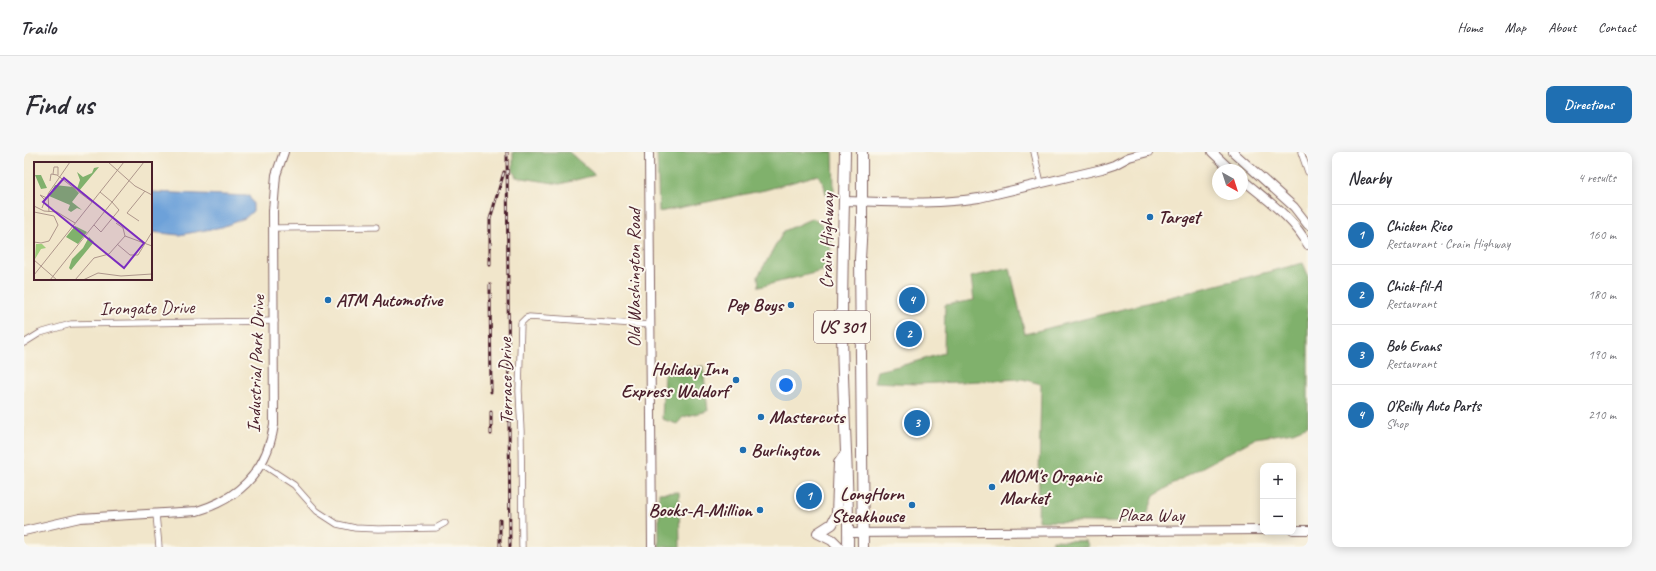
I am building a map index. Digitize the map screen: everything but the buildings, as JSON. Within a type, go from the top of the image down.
[{"type":"highway","name":"Crain Highway","points":[[845,152],[842,307],[848,547]]},
{"type":"highway","name":"Crain Highway","points":[[862,152],[860,259],[863,547]]},
{"type":"highway","points":[[839,547],[832,540],[818,533],[832,524],[837,514],[839,463],[846,453]]},
{"type":"street","name":"Industrial Park Drive","points":[[24,531],[80,518],[107,515],[188,513],[214,505],[228,498],[244,486],[262,464],[270,445],[274,424],[275,187],[279,164],[284,152]]},
{"type":"street","name":"Old Washington Road","points":[[649,152],[652,547]]},
{"type":"street","points":[[1034,152],[1041,183]]},
{"type":"street","points":[[844,201],[881,203],[971,200],[1102,169],[1118,163],[1131,155],[1148,152]]},
{"type":"street","points":[[1212,152],[1225,164]]},
{"type":"street","points":[[1233,152],[1294,207],[1307,224]]},
{"type":"street","points":[[1301,152],[1308,172]]},
{"type":"street","points":[[1248,184],[1290,221],[1301,233],[1308,245]]},
{"type":"street","points":[[274,228],[376,227]]},
{"type":"street","points":[[842,307],[831,322],[825,327],[831,330],[843,344]]},
{"type":"street","name":"Terrace Drive","points":[[522,547],[521,417],[519,391],[521,323],[529,317],[651,325]]},
{"type":"street","name":"Irongate Drive","points":[[24,343],[40,333],[72,324],[275,321]]},
{"type":"street","points":[[262,464],[290,482],[317,511],[338,524],[360,528],[404,529],[436,528],[446,523]]},
{"type":"street","points":[[156,514],[159,547]]},
{"type":"street","name":"Plaza Way","points":[[848,533],[1260,530]]},
{"type":"street","points":[[1296,530],[1308,530]]},
{"type":"green space","points":[[513,152],[569,152],[595,175],[560,184],[516,177],[513,171]]},
{"type":"green space","points":[[657,152],[833,152],[834,191],[826,194],[824,185],[818,175],[765,190],[659,212]]},
{"type":"green space","points":[[813,218],[831,231],[830,269],[759,287],[758,276],[784,231]]},
{"type":"green space","points":[[1303,263],[1308,275],[1308,426],[1293,432],[1256,438],[1186,476],[1154,496],[1144,523],[1038,521],[1041,384],[1022,379],[916,384],[874,382],[877,371],[944,353],[945,305],[974,300],[971,277],[1010,268],[1025,334]]},
{"type":"green space","points":[[703,366],[708,411],[683,417],[677,424],[662,419],[664,374]]},
{"type":"green space","points":[[679,492],[680,547],[659,547],[659,493]]},
{"type":"green space","points":[[1052,540],[1086,541],[1089,547],[1053,547]]},
{"type":"water","points":[[152,192],[249,196],[253,204],[253,211],[245,218],[222,227],[179,235],[152,232]]},
{"type":"railway","points":[[507,152],[510,547]]},
{"type":"railway","points":[[490,265],[490,219],[504,172]]},
{"type":"railway","points":[[490,285],[491,392]]},
{"type":"railway","points":[[491,412],[491,434]]},
{"type":"railway","points":[[500,520],[500,547]]},
{"type":"place","name":"Target","points":[[1150,217]]},
{"type":"place","name":"ATM Automotive","points":[[328,300]]},
{"type":"place","name":"O'Reilly Auto Parts","points":[[912,300]]},
{"type":"place","name":"Pep Boys","points":[[791,305]]},
{"type":"place","name":"Chick-fil-A","points":[[909,334]]},
{"type":"place","name":"Holiday Inn Express Waldorf","points":[[736,380]]},
{"type":"place","name":"Mastercuts","points":[[761,417]]},
{"type":"place","name":"Bob Evans","points":[[917,423]]},
{"type":"place","name":"Burlington","points":[[743,450]]},
{"type":"place","name":"MOM's Organic Market","points":[[992,487]]},
{"type":"place","name":"Chicken Rico","points":[[809,496]]},
{"type":"place","name":"LongHorn Steakhouse","points":[[912,505]]},
{"type":"place","name":"Books-A-Million","points":[[760,510]]}]
